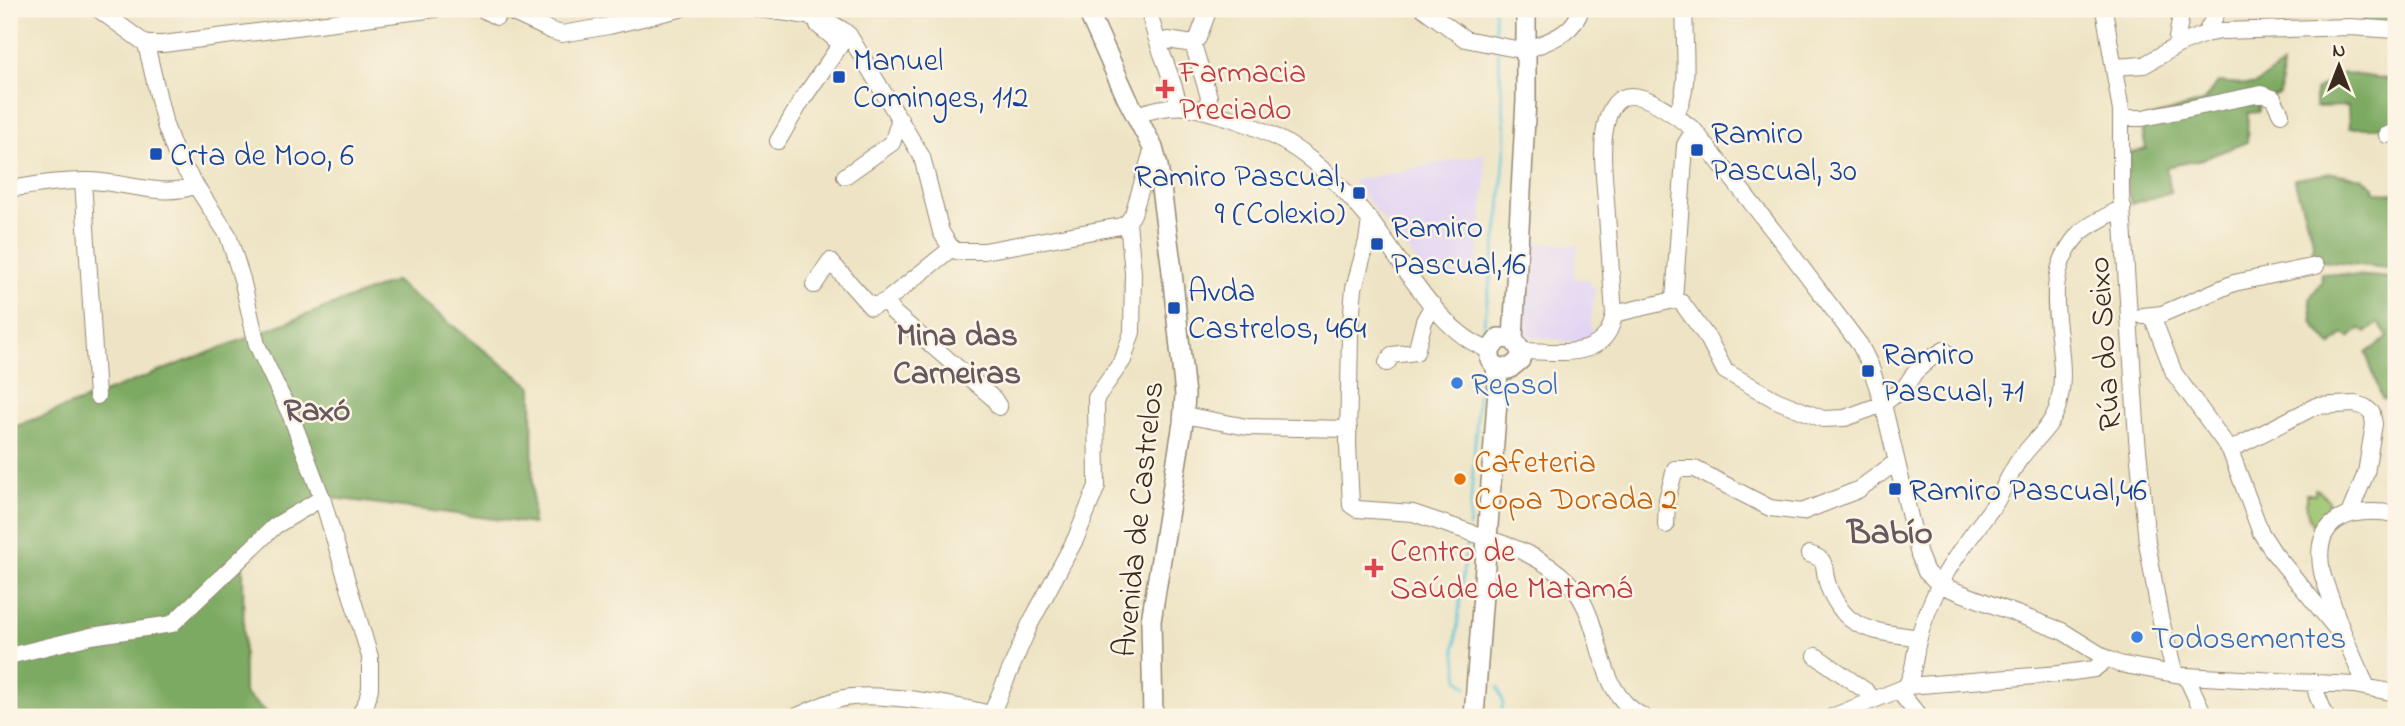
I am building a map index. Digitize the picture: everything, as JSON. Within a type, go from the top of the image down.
[{"type":"main road","name":"Avenida de Castrelos","points":[[1087,9],[1153,148],[1162,189],[1184,377],[1184,415],[1152,610],[1150,647],[1153,717]]},
{"type":"main road","points":[[1474,717],[1480,536],[1507,406],[1505,352],[1524,172],[1509,47],[1515,9]]},
{"type":"main road","points":[[1509,47],[1525,9]]},
{"type":"main road","points":[[1480,536],[1485,717]]},
{"type":"street","points":[[98,9],[146,44],[181,43],[435,9]]},
{"type":"street","points":[[482,9],[562,34],[680,9]]},
{"type":"street","points":[[759,9],[839,25],[849,36],[924,162],[941,232],[953,248],[966,253],[1121,226],[1128,222],[1136,207],[1153,148]]},
{"type":"street","points":[[1149,9],[1179,106]]},
{"type":"street","points":[[1193,44],[1209,9]]},
{"type":"street","points":[[1424,9],[1465,39],[1509,47],[1570,30],[1581,9]]},
{"type":"street","points":[[1675,115],[1682,103],[1684,83],[1685,9]]},
{"type":"street","name":"Rúa do Seixo","points":[[2104,9],[2120,93],[2123,208],[2137,439],[2147,542],[2160,617],[2180,675],[2205,717]]},
{"type":"street","points":[[2178,45],[2182,9]]},
{"type":"street","points":[[2205,34],[2219,9]]},
{"type":"street","points":[[778,141],[802,100],[841,44],[818,25],[818,19]]},
{"type":"street","points":[[2114,67],[2144,65],[2178,45],[2205,34],[2350,27],[2396,30]]},
{"type":"street","points":[[1158,42],[1168,40],[1193,44]]},
{"type":"street","points":[[146,44],[165,125],[177,157],[228,235],[242,279],[257,345],[291,416],[322,498],[370,657],[370,688],[367,701],[358,717]]},
{"type":"street","points":[[1193,44],[1209,97],[1206,111]]},
{"type":"street","points":[[2121,118],[2152,116],[2261,94],[2273,98],[2281,114]]},
{"type":"street","points":[[1137,114],[1168,105],[1206,111],[1258,127],[1289,143],[1337,183],[1370,220],[1433,305],[1459,333],[1505,352],[1569,351],[1591,348],[1606,339],[1614,314],[1605,180],[1604,139],[1608,117],[1621,99],[1635,96],[1656,104],[1693,130],[1848,327],[1870,365],[1883,404],[1919,555],[1926,572],[1940,585],[2062,631],[2107,659],[2136,667],[2180,675],[2314,682],[2396,693]]},
{"type":"street","points":[[845,176],[892,143],[900,120]]},
{"type":"street","points":[[1674,300],[1685,145],[1693,130]]},
{"type":"street","points":[[9,189],[83,181],[149,190],[180,190],[194,186]]},
{"type":"street","points":[[83,181],[97,396]]},
{"type":"street","points":[[1920,717],[1901,694],[1908,686],[1914,670],[1919,638],[1940,585],[1964,544],[1996,502],[2019,461],[2051,421],[2056,410],[2063,371],[2057,318],[2056,275],[2079,233],[2123,208]]},
{"type":"street","points":[[1370,220],[1354,288],[1350,334],[1349,500],[1353,508],[1413,513],[1531,555],[1554,570],[1576,591],[1594,629],[1605,673],[1630,710],[1644,717]]},
{"type":"street","points":[[795,717],[839,699],[863,696],[959,707],[990,716],[1030,624],[1076,538],[1097,486],[1096,398],[1123,359],[1132,332],[1133,274],[1128,222]]},
{"type":"street","points":[[814,285],[830,261],[871,307],[886,301],[953,248]]},
{"type":"street","points":[[2130,315],[2162,314],[2234,283],[2316,266]]},
{"type":"street","points":[[1614,314],[1674,300],[1682,303],[1709,340],[1722,368],[1763,394],[1823,419],[1845,418],[1883,404],[1905,387],[1915,372],[1944,350]]},
{"type":"street","points":[[886,301],[894,313],[994,398],[999,407]]},
{"type":"street","points":[[1387,363],[1392,355],[1416,352],[1424,321],[1433,305]]},
{"type":"street","points":[[2152,316],[2174,373],[2230,450],[2261,533],[2274,553],[2343,637]]},
{"type":"street","points":[[2230,450],[2316,406],[2355,404],[2365,407],[2372,413],[2374,424],[2366,473],[2349,514]]},
{"type":"street","points":[[1184,415],[1247,427],[1349,429]]},
{"type":"street","points":[[1666,525],[1667,499],[1675,470],[1695,469],[1770,508],[1802,512],[1858,490],[1896,462]]},
{"type":"street","points":[[9,656],[91,636],[172,624],[275,526],[322,498]]},
{"type":"street","points":[[2367,687],[2343,637],[2322,571],[2321,549],[2325,532],[2334,521],[2349,514],[2376,510],[2396,514]]},
{"type":"street","points":[[1809,554],[1820,557],[1825,564],[1827,584],[1843,614],[1864,628],[1919,638]]},
{"type":"street","points":[[1816,656],[1866,691],[1873,700]]},
{"type":"street","points":[[1832,717],[1908,686],[2059,674],[2094,669],[2107,659]]},
{"type":"street","points":[[2314,682],[2316,695],[2326,717]]},
{"type":"shaded area","points":[[1484,154],[1486,179],[1476,279],[1436,277],[1426,273],[1352,181]]},
{"type":"shaded area","points":[[1530,241],[1578,246],[1573,278],[1587,280],[1595,290],[1590,344],[1520,335]]},
{"type":"green space","points":[[2363,9],[2396,9],[2396,28],[2363,25]]},
{"type":"green space","points":[[2282,65],[2280,94],[2259,102],[2259,112],[2248,113],[2247,142],[2203,159],[2166,167],[2171,192],[2131,204],[2125,173],[2129,172],[2129,153],[2146,149],[2140,120],[2203,102],[2218,82],[2255,85]]},
{"type":"green space","points":[[2343,73],[2396,80],[2396,124],[2349,128],[2348,106],[2315,107],[2315,90]]},
{"type":"green space","points":[[2332,173],[2362,178],[2374,187],[2375,192],[2396,193],[2396,269],[2312,260],[2313,242],[2294,179]]},
{"type":"green space","points":[[2321,273],[2396,278],[2396,400],[2382,399],[2366,353],[2388,337],[2378,323],[2366,333],[2360,328],[2350,338],[2344,334],[2331,346],[2313,324],[2310,298],[2322,281]]},
{"type":"green space","points":[[395,281],[532,387],[533,524],[318,496],[243,555],[244,693],[272,717],[9,717],[9,429]]},
{"type":"green space","points":[[2315,489],[2329,501],[2316,532],[2309,519],[2306,499],[2306,494],[2315,494]]},
{"type":"waterway","points":[[1494,9],[1496,38]]},
{"type":"waterway","points":[[1483,330],[1500,211],[1506,137],[1498,52]]},
{"type":"waterway","points":[[1469,527],[1480,369]]},
{"type":"waterway","points":[[1467,537],[1455,648],[1459,679],[1467,687]]},
{"type":"waterway","points":[[1498,687],[1503,701],[1501,717]]},
{"type":"place","name":"Manuel Cominges, 112","points":[[839,77]]},
{"type":"place","name":"Farmacia Preciado","points":[[1165,89]]},
{"type":"place","name":"Ramiro Pascual, 30","points":[[1697,150]]},
{"type":"place","name":"Crta de Moo, 6","points":[[156,154]]},
{"type":"place","name":"Ramiro Pascual, 9 (Colexio)","points":[[1359,193]]},
{"type":"place","name":"Ramiro Pascual,16","points":[[1377,244]]},
{"type":"place","name":"Avda Castrelos, 464","points":[[1174,308]]},
{"type":"place","name":"Ramiro Pascual, 71","points":[[1868,371]]},
{"type":"place","name":"Repsol","points":[[1457,383]]},
{"type":"place","name":"Cafeteria Copa Dorada 2","points":[[1460,479]]},
{"type":"place","name":"Ramiro Pascual,46","points":[[1895,489]]},
{"type":"place","name":"Centro de Saúde de Matamá","points":[[1374,568]]},
{"type":"place","name":"Todosementes","points":[[2137,637]]},
{"type":"district","name":"Mina das Carneiras","points":[[957,352]]},
{"type":"district","name":"Raxó","points":[[317,408]]},
{"type":"district","name":"Babío","points":[[1890,531]]}]
